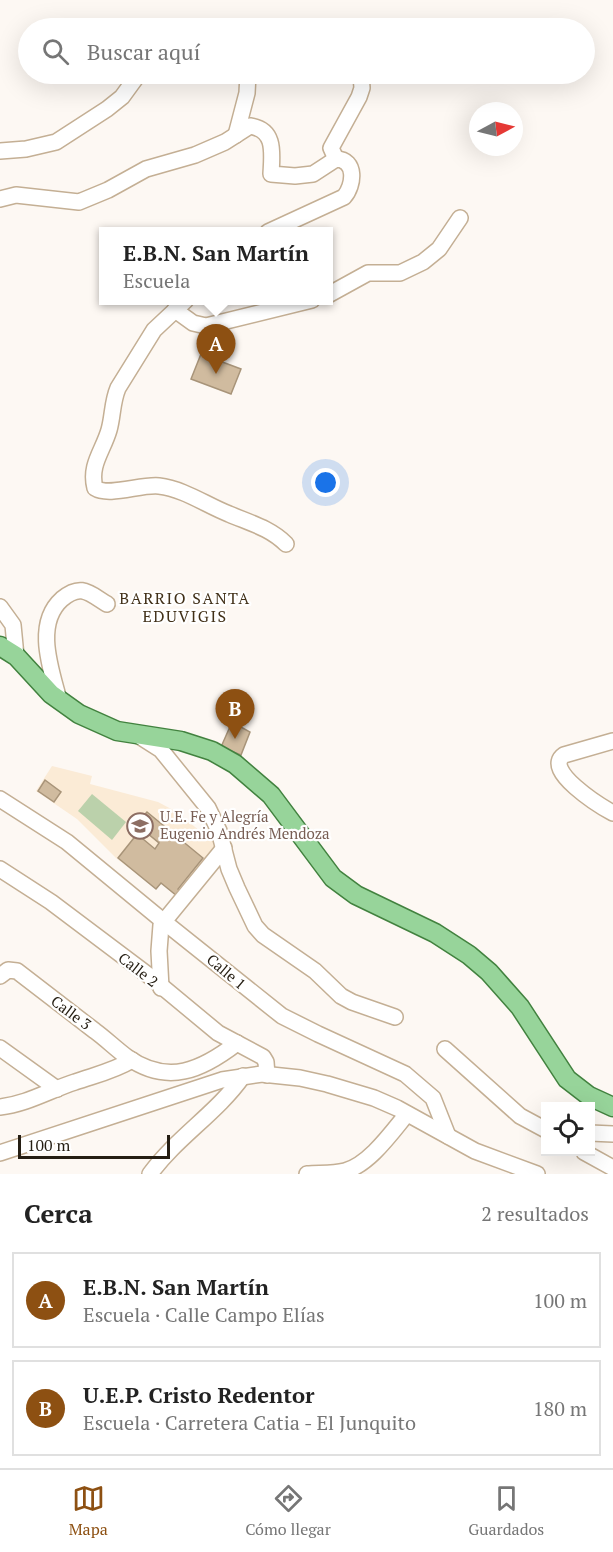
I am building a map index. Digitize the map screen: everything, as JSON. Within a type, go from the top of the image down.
[{"type":"main road","points":[[0,646],[16,656],[59,700],[79,714],[117,730],[181,741],[212,751],[236,764],[271,795],[333,878],[356,895],[435,933],[469,955],[489,972],[520,1007],[567,1079],[589,1096],[613,1107]]},
{"type":"street","points":[[0,151],[26,149],[56,142],[107,109],[122,97],[131,84]]},
{"type":"street","points":[[236,135],[247,84]]},
{"type":"street","points":[[336,159],[331,148],[359,97],[361,84]]},
{"type":"street","points":[[0,199],[16,195],[79,202],[93,198],[146,169],[195,155],[250,126],[264,132],[270,139],[272,145],[270,174],[295,177],[313,174],[336,159],[346,162],[352,174],[350,191],[344,197],[277,227]]},
{"type":"street","points":[[333,292],[368,273],[400,273],[416,266],[439,249],[460,218]]},
{"type":"street","points":[[286,544],[278,536],[257,524],[172,489],[148,486],[106,491],[95,488],[92,478],[93,470],[110,429],[114,397],[118,388],[154,330],[180,305],[193,323],[206,326],[292,305]]},
{"type":"street","points":[[59,700],[47,644],[46,633],[50,616],[55,606],[64,598],[80,590],[106,604]]},
{"type":"street","points":[[0,607],[13,625],[16,656]]},
{"type":"street","points":[[136,734],[161,750],[194,788],[215,821],[229,869],[255,926],[263,935],[274,945],[315,971],[341,996],[395,1017]]},
{"type":"street","points":[[613,741],[564,755],[558,764],[559,770],[582,792],[613,813]]},
{"type":"street","name":"Calle 1","points":[[0,799],[67,842],[282,1016],[318,1035],[405,1074],[432,1098],[448,1136]]},
{"type":"street","points":[[161,988],[159,951],[163,921],[224,848]]},
{"type":"street","name":"Calle 2","points":[[0,869],[51,902],[148,975],[218,1033],[263,1057],[266,1062],[267,1075]]},
{"type":"street","name":"Calle 3","points":[[4,973],[18,971],[132,1060],[159,1071],[183,1072],[206,1065],[237,1043]]},
{"type":"street","points":[[0,1048],[57,1089]]},
{"type":"street","points":[[445,1048],[520,1116],[541,1127]]},
{"type":"street","points":[[0,1107],[22,1102],[114,1070],[132,1060]]},
{"type":"street","points":[[0,1153],[222,1080],[267,1075],[300,1078],[374,1098],[475,1151],[537,1174]]},
{"type":"street","points":[[150,1174],[169,1150],[232,1092],[243,1076]]},
{"type":"street","points":[[307,1174],[351,1169],[375,1151],[407,1114]]},
{"type":"street","points":[[595,1133],[613,1134]]},
{"type":"street","points":[[591,1156],[613,1168]]},
{"type":"shaded area","name":"U.E. Fe y Alegría Eugenio Andrés Mendoza","points":[[52,766],[92,776],[90,784],[158,802],[175,811],[220,847],[177,897],[161,883],[156,889],[116,858],[77,819],[36,791]]},
{"type":"green space","points":[[92,794],[126,822],[112,840],[78,811]]},
{"type":"building","points":[[201,354],[241,369],[231,394],[191,379]]},
{"type":"building","points":[[232,722],[250,732],[241,755],[221,747]]},
{"type":"building","points":[[45,780],[61,792],[54,802],[38,791]]},
{"type":"building","points":[[147,812],[203,858],[178,889],[181,891],[177,896],[161,883],[156,889],[118,858],[137,834],[155,849],[159,843],[136,824]]},
{"type":"place","name":"E.B.N. San Martín","points":[[216,374]]},
{"type":"place","name":"U.E.P. Cristo Redentor","points":[[235,739]]},
{"type":"place","name":"U.E. Fe y Alegría Eugenio Andrés Mendoza","points":[[140,826]]},
{"type":"district","name":"BARRIO SANTA EDUVIGIS","points":[[185,607]]}]
